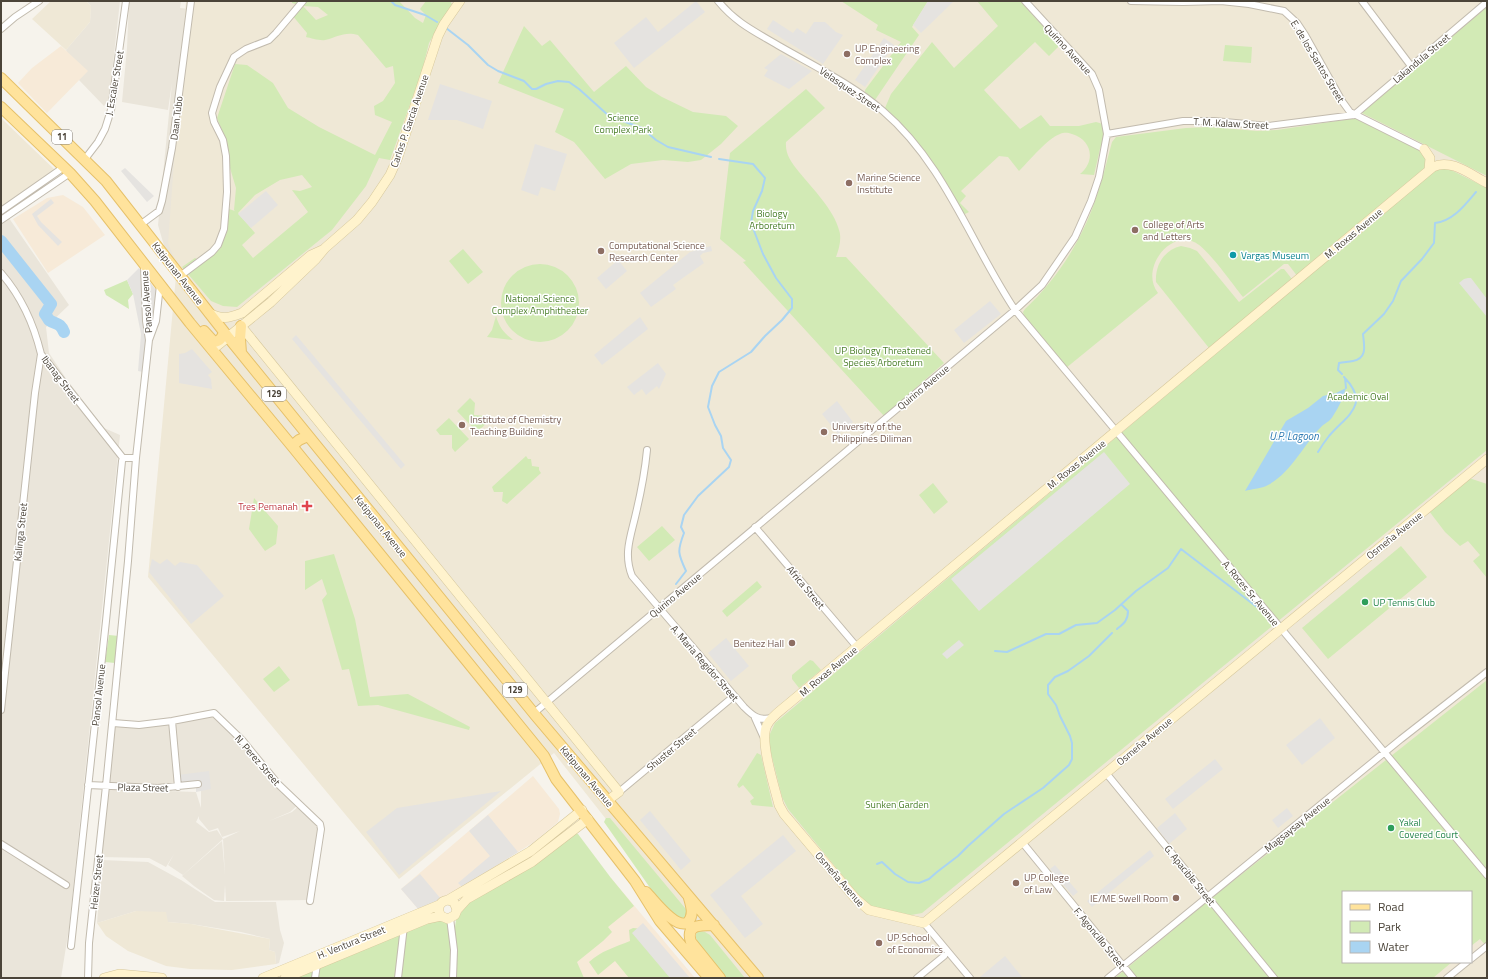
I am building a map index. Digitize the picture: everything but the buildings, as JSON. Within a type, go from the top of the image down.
[{"type":"main road","name":"Katipunan Avenue","points":[[1,78],[106,181],[226,335],[534,713],[758,978]]},
{"type":"main road","name":"Katipunan Avenue","points":[[1,107],[67,170],[113,224],[190,323],[544,756],[556,779],[637,883],[660,921],[709,978]]},
{"type":"main road","points":[[113,224],[127,233],[134,240],[210,339],[214,342],[226,335]]},
{"type":"main road","points":[[241,326],[241,353]]},
{"type":"main road","points":[[292,446],[299,440],[308,436]]},
{"type":"main road","points":[[407,587],[422,576]]},
{"type":"main road","points":[[637,883],[674,921],[681,924],[687,923],[692,915],[691,903],[688,895]]},
{"type":"main road","points":[[714,925],[696,926],[692,930],[690,937],[692,942],[720,978]]},
{"type":"street","points":[[1,28],[39,1]]},
{"type":"street","name":"J. Escaler Street","points":[[85,159],[98,142],[105,129],[111,110],[126,1]]},
{"type":"street","name":"Daan Tubo","points":[[140,225],[159,211],[162,201],[172,148],[191,1]]},
{"type":"street","points":[[180,276],[212,252],[218,245],[224,229],[227,192],[226,156],[223,140],[214,122],[212,112],[220,87],[234,58],[246,49],[268,40],[276,33],[303,1]]},
{"type":"street","name":"Carlos P. Garcia Avenue","points":[[212,350],[226,335],[241,326],[271,302],[315,260],[325,248],[357,220],[372,202],[390,175],[403,143],[438,36],[444,24],[460,1]]},
{"type":"street","name":"Velasquez Street","points":[[718,1],[731,16],[745,27],[848,86],[876,105],[896,123],[920,149],[932,167],[1001,289],[1015,310]]},
{"type":"street","name":"Quirino Avenue","points":[[534,713],[1015,310],[1042,285],[1075,237],[1091,201],[1099,177],[1107,134],[1099,90],[1092,74],[1025,1]]},
{"type":"street","name":"E. de los Santos Street","points":[[1131,1],[1221,1],[1249,4],[1284,11],[1290,14],[1297,23],[1344,105],[1354,115],[1424,149]]},
{"type":"street","points":[[1362,1],[1411,66]]},
{"type":"street","name":"Lakandula Street","points":[[1354,115],[1487,2]]},
{"type":"street","name":"T. M. Kalaw Street","points":[[1107,134],[1183,121],[1214,121],[1268,126],[1354,115]]},
{"type":"street","points":[[1424,149],[1430,158],[1429,170]]},
{"type":"street","name":"M. Roxas Avenue","points":[[764,738],[765,730],[772,718],[1429,170],[1439,165],[1450,164],[1487,183]]},
{"type":"street","points":[[1,211],[67,170]]},
{"type":"street","points":[[1,220],[67,170]]},
{"type":"street","name":"Carlos P. Garcia Avenue","points":[[208,312],[220,318],[229,318],[242,313],[311,255],[325,248]]},
{"type":"street","name":"Pansol Avenue","points":[[144,264],[146,321],[150,340]]},
{"type":"street","name":"Ibanag Street","points":[[1,273],[27,312],[36,334],[41,354],[123,458]]},
{"type":"street","name":"Pansol Avenue","points":[[106,786],[113,723],[136,458],[150,340],[156,321],[160,284]]},
{"type":"street","name":"A. Roces Sr. Avenue","points":[[1015,310],[1487,875]]},
{"type":"street","name":"Katipunan Avenue","points":[[241,326],[548,702],[619,792]]},
{"type":"street","name":"Kalinga Street","points":[[1,710],[41,354]]},
{"type":"street","name":"A. Maria Regidor Street","points":[[647,450],[636,513],[628,547],[629,568],[632,576],[734,696],[755,718],[764,738]]},
{"type":"street","points":[[123,458],[136,458]]},
{"type":"street","name":"Pansol Avenue","points":[[71,946],[123,458]]},
{"type":"street","name":"Osmeña Avenue","points":[[764,738],[779,805],[855,898],[866,908],[876,912],[924,923],[1487,459]]},
{"type":"street","name":"Africa Street","points":[[755,527],[857,647]]},
{"type":"street","name":"Magsaysay Avenue","points":[[1108,978],[1487,672]]},
{"type":"street","name":"Shuster Street","points":[[608,801],[734,696]]},
{"type":"street","name":"N. Perez Street","points":[[113,723],[139,725],[172,721],[210,713],[218,715],[243,741],[278,784],[320,824],[310,901]]},
{"type":"street","points":[[755,718],[762,720],[772,718]]},
{"type":"street","points":[[172,721],[178,787]]},
{"type":"street","name":"G. Apacible Street","points":[[1106,773],[1274,978]]},
{"type":"street","name":"Plaza Street","points":[[88,784],[158,788],[198,784]]},
{"type":"street","name":"Heizer Street","points":[[88,978],[89,943],[106,786]]},
{"type":"street","points":[[453,978],[454,950],[446,917],[439,911],[440,905],[443,901],[448,900],[531,850],[585,815]]},
{"type":"street","points":[[446,917],[455,915],[457,910],[467,899],[544,854],[585,815]]},
{"type":"street","name":"F. Agoncillo Street","points":[[1022,842],[1133,978]]},
{"type":"street","points":[[1,844],[66,885]]},
{"type":"street","points":[[448,900],[454,902],[457,910]]},
{"type":"street","name":"H. Ventura Street","points":[[263,978],[316,961],[404,925],[440,905]]},
{"type":"street","name":"H. Ventura Street","points":[[404,925],[427,919],[446,917]]},
{"type":"street","points":[[924,923],[970,978]]},
{"type":"street","points":[[398,978],[404,925]]},
{"type":"street","points":[[1472,958],[1487,946]]},
{"type":"street","points":[[917,978],[944,956]]},
{"type":"street","points":[[315,978],[316,961]]},
{"type":"street","name":"H. Ventura Street","points":[[285,978],[316,961]]},
{"type":"street","points":[[1447,978],[1466,963]]},
{"type":"street","points":[[104,978],[119,974],[162,978]]},
{"type":"shaded area","points":[[51,1],[86,1],[91,6],[90,22],[66,50],[32,19]]},
{"type":"shaded area","points":[[86,1],[120,1],[109,99],[104,106],[79,80],[66,50],[90,22],[91,6]]},
{"type":"shaded area","points":[[129,1],[181,1],[180,8],[190,9],[195,274],[167,256],[158,225],[172,83],[168,110],[122,102],[127,48]]},
{"type":"shaded area","name":"University of the Philippines Diliman","points":[[186,1],[1487,1],[1487,978],[731,978],[554,753],[399,879],[148,577],[177,265],[168,243]]},
{"type":"shaded area","points":[[696,1],[705,12],[634,68],[614,43],[646,17],[658,32]]},
{"type":"shaded area","points":[[928,1],[954,1],[921,33],[913,25]]},
{"type":"shaded area","points":[[773,20],[793,33],[797,28],[806,34],[814,22],[825,22],[836,32],[843,35],[823,64],[767,29]]},
{"type":"shaded area","points":[[884,38],[894,45],[865,87],[855,80]]},
{"type":"shaded area","points":[[61,46],[88,71],[47,113],[18,83],[32,68]]},
{"type":"shaded area","points":[[781,54],[812,71],[789,89],[764,76],[768,70],[764,68]]},
{"type":"shaded area","points":[[440,84],[492,101],[483,129],[457,120],[428,120]]},
{"type":"shaded area","points":[[1,118],[55,170],[1,209]]},
{"type":"shaded area","points":[[535,144],[567,154],[555,191],[541,187],[538,196],[521,190]]},
{"type":"shaded area","points":[[125,168],[154,196],[147,202],[121,171]]},
{"type":"shaded area","points":[[266,191],[278,205],[251,228],[238,214]]},
{"type":"shaded area","points":[[63,195],[83,207],[105,235],[48,273],[13,219],[47,198]]},
{"type":"shaded area","points":[[51,199],[54,203],[37,216],[41,222],[62,242],[58,246],[38,225],[32,214]]},
{"type":"shaded area","points":[[2,208],[69,305],[46,327],[49,353],[67,380],[104,428],[120,435],[69,928],[61,978],[1,978]]},
{"type":"shaded area","points":[[711,246],[712,251],[703,253],[700,256],[704,263],[673,285],[676,289],[651,307],[640,293],[690,252]]},
{"type":"shaded area","points":[[618,260],[627,271],[606,289],[597,278]]},
{"type":"shaded area","points":[[139,268],[156,290],[154,316],[146,338],[143,372],[138,371],[141,334],[133,294],[127,280]]},
{"type":"shaded area","points":[[1471,278],[1487,299],[1487,317],[1459,283]]},
{"type":"shaded area","points":[[990,301],[1001,314],[964,343],[954,330]]},
{"type":"shaded area","points":[[640,317],[648,329],[602,365],[594,355]]},
{"type":"shaded area","points":[[296,335],[405,465],[401,469],[292,339]]},
{"type":"shaded area","points":[[192,349],[212,372],[208,375],[211,379],[212,389],[179,383],[179,354],[185,353]]},
{"type":"shaded area","points":[[658,363],[666,374],[659,389],[657,386],[646,395],[642,389],[634,395],[627,387]]},
{"type":"shaded area","points":[[837,401],[853,422],[838,434],[822,414]]},
{"type":"shaded area","points":[[1104,452],[1130,484],[979,611],[951,579]]},
{"type":"shaded area","points":[[152,559],[160,564],[167,559],[175,566],[180,562],[197,565],[224,596],[191,624],[149,572]]},
{"type":"shaded area","points":[[726,638],[749,666],[731,681],[708,653]]},
{"type":"shaded area","points":[[959,640],[964,645],[947,659],[942,654]]},
{"type":"shaded area","points":[[214,715],[299,804],[290,812],[269,821],[292,812],[299,806],[317,824],[319,832],[309,900],[226,901],[225,885],[224,901],[214,900],[182,876],[222,841],[225,875],[223,839],[183,875],[168,865],[174,854],[166,867],[149,858],[100,857],[109,789],[196,792],[201,808],[201,784],[179,787],[172,722]],"holes":[[[199,816],[199,819],[209,831],[218,828],[222,837],[240,831],[223,839],[217,830],[209,832],[196,822]]]},
{"type":"shaded area","points":[[1320,718],[1335,738],[1302,765],[1286,745]]},
{"type":"shaded area","points":[[170,723],[177,786],[107,785],[114,725]]},
{"type":"shaded area","points":[[1215,759],[1223,769],[1173,809],[1165,799]]},
{"type":"shaded area","points":[[209,771],[211,789],[196,792],[196,785],[201,784],[201,781],[179,783],[178,775]]},
{"type":"shaded area","points":[[533,776],[559,809],[560,814],[558,822],[534,842],[462,887],[419,910],[401,889]]},
{"type":"shaded area","points":[[501,791],[399,875],[366,832],[397,808]]},
{"type":"shaded area","points":[[1287,808],[1293,816],[1278,828],[1272,820]]},
{"type":"shaded area","points":[[650,811],[691,861],[681,870],[640,820]]},
{"type":"shaded area","points":[[1175,813],[1187,829],[1169,844],[1157,828]]},
{"type":"shaded area","points":[[488,815],[518,852],[462,887],[458,883],[490,856],[469,831]]},
{"type":"shaded area","points":[[783,835],[796,851],[741,896],[763,924],[745,938],[710,895]]},
{"type":"shaded area","points":[[1150,850],[1154,856],[1092,907],[1087,901]]},
{"type":"shaded area","points":[[102,860],[148,862],[181,880],[215,902],[276,902],[280,930],[284,943],[279,963],[276,964],[275,952],[269,950],[270,939],[241,932],[168,922],[136,911],[97,923]]},
{"type":"shaded area","points":[[1055,865],[1078,892],[1073,896],[1050,869]]},
{"type":"shaded area","points":[[420,874],[441,899],[419,910],[401,889]]},
{"type":"shaded area","points":[[611,878],[695,978],[525,978]]},
{"type":"shaded area","points":[[136,911],[166,912],[168,922],[191,924],[270,939],[269,950],[275,952],[276,964],[232,970],[190,969],[166,966],[128,951],[106,936],[97,923]]},
{"type":"shaded area","points":[[643,923],[690,978],[670,978],[632,933]]},
{"type":"shaded area","points":[[1005,956],[1023,978],[980,978],[980,977]]},
{"type":"green space","points":[[292,1],[399,1],[415,18],[423,23],[426,15],[420,9],[426,1],[450,1],[452,4],[429,43],[422,71],[390,160],[379,158],[366,186],[332,230],[237,307],[223,306],[211,301],[182,267],[195,258],[203,262],[222,246],[222,231],[229,209],[235,211],[236,188],[230,168],[226,140],[217,118],[235,64],[247,65],[273,83],[288,108],[319,127],[375,155],[392,122],[375,115],[374,106],[383,101],[395,83],[393,66],[386,68],[358,35],[345,34],[325,40],[306,37],[307,33],[292,15],[303,6],[292,3]],"holes":[[[303,6],[318,7],[328,15],[316,20]],[[302,175],[312,187],[300,191],[292,190],[308,212],[253,258],[242,245],[255,233],[238,213],[255,195],[280,180]]]},
{"type":"green space","points":[[841,1],[928,1],[912,27],[919,35],[875,100],[865,95],[865,90],[901,42],[876,30],[878,25]]},
{"type":"green space","points":[[977,1],[1020,1],[1060,45],[1049,56],[1035,42],[984,90],[1020,129],[1041,115],[1050,126],[1079,126],[1096,122],[1103,124],[1105,136],[1100,149],[1094,175],[1080,174],[1088,163],[1090,151],[1084,141],[1069,133],[1055,136],[1019,171],[1008,157],[999,156],[961,191],[966,196],[960,203],[969,212],[963,215],[947,185],[920,145],[885,108],[891,94],[932,42],[954,68],[998,26]]},
{"type":"green space","points":[[1487,7],[1487,176],[1362,113]]},
{"type":"green space","name":"Science Complex Park","points":[[524,26],[542,46],[550,40],[594,92],[626,66],[646,87],[662,97],[693,112],[726,116],[738,126],[721,144],[701,160],[688,162],[663,160],[631,164],[605,179],[574,142],[555,132],[564,109],[498,83]]},
{"type":"green space","points":[[1225,45],[1252,47],[1251,63],[1223,61]]},
{"type":"green space","points":[[806,89],[825,108],[786,142],[786,150],[793,165],[828,207],[836,222],[840,233],[840,240],[836,257],[846,257],[944,363],[884,416],[743,262],[746,261],[720,239],[730,153]]},
{"type":"green space","points":[[1358,119],[1426,152],[1429,166],[1298,277],[1288,264],[1284,264],[1243,297],[1213,258],[1199,245],[1194,242],[1184,240],[1175,242],[1166,247],[1155,264],[1152,274],[1153,284],[1158,293],[1066,368],[1024,316],[1023,312],[1025,309],[1059,271],[1077,242],[1091,211],[1112,142],[1116,137],[1186,128],[1210,127],[1257,131],[1277,130]]},
{"type":"green space","name":"Academic Oval","points":[[1439,169],[1449,169],[1487,188],[1487,450],[922,913],[911,915],[872,907],[861,898],[788,809],[782,797],[769,745],[769,736],[775,723],[1434,171]]},
{"type":"green space","points":[[1181,246],[1197,251],[1239,302],[1281,269],[1284,269],[1292,279],[1209,348],[1156,282],[1157,270],[1162,259],[1170,251]]},
{"type":"green space","points":[[463,249],[483,272],[468,284],[449,261]]},
{"type":"green space","name":"National Science Complex Amphitheater","points":[[540,264],[555,267],[562,271],[572,281],[576,288],[579,303],[576,318],[572,325],[562,335],[555,339],[540,342],[525,339],[518,335],[508,325],[504,318],[501,303],[504,288],[508,281],[518,271],[525,267]]},
{"type":"green space","points":[[127,280],[133,294],[128,300],[129,309],[106,295],[104,290]]},
{"type":"green space","points":[[496,316],[502,330],[513,340],[487,337],[492,330]]},
{"type":"green space","points":[[470,398],[475,403],[474,415],[486,416],[490,420],[477,432],[457,411]]},
{"type":"green space","points":[[449,418],[469,439],[455,452],[452,448],[452,435],[440,435],[436,430]]},
{"type":"green space","points":[[526,456],[528,459],[531,459],[532,466],[539,467],[541,473],[507,504],[502,501],[503,492],[494,492],[492,487]]},
{"type":"green space","points":[[1469,478],[1487,484],[1487,578],[1473,561],[1480,555],[1468,541],[1460,546],[1445,532],[1429,511]]},
{"type":"green space","points":[[933,483],[948,502],[934,514],[919,495]]},
{"type":"green space","points":[[254,498],[278,526],[276,544],[265,551],[249,529]]},
{"type":"green space","points":[[662,526],[675,540],[649,561],[637,547]]},
{"type":"green space","name":"UP Tennis Club","points":[[1401,546],[1427,577],[1328,659],[1302,628]]},
{"type":"green space","points":[[334,554],[355,619],[370,697],[408,694],[470,727],[469,730],[378,705],[358,706],[349,669],[342,670],[322,600],[327,594],[322,579],[305,590],[305,561]]},
{"type":"green space","points":[[757,581],[762,587],[727,617],[722,611]]},
{"type":"green space","points":[[109,635],[119,636],[115,663],[105,662]]},
{"type":"green space","points":[[810,660],[813,661],[821,670],[799,688],[792,679],[792,675]]},
{"type":"green space","points":[[279,666],[290,680],[274,692],[263,679]]},
{"type":"green space","points":[[1487,680],[1487,947],[1480,939],[1472,945],[1472,891],[1342,891],[1342,963],[1451,963],[1433,978],[1115,978],[1213,897]]},
{"type":"green space","points":[[757,753],[761,755],[773,807],[752,805],[750,801],[754,798],[743,785],[739,788],[737,785]]},
{"type":"green space","points":[[606,818],[610,818],[685,908],[688,912],[687,921],[676,918],[653,892],[604,822]]},
{"type":"green space","points":[[574,832],[578,834],[634,906],[608,927],[612,932],[603,941],[577,962],[584,978],[293,978],[435,920],[446,922],[449,927],[455,927],[456,920],[470,900]]},
{"type":"green space","points":[[633,928],[644,929],[675,978],[629,978],[615,961],[598,975],[589,962],[603,952],[630,941],[629,930]]},
{"type":"green space","points":[[699,931],[710,935],[745,978],[725,978],[698,943],[696,934]]},
{"type":"water","name":"U.P. Lagoon","points":[[1346,388],[1341,402],[1332,417],[1315,433],[1291,466],[1276,480],[1266,486],[1245,491],[1286,421],[1308,408],[1323,396],[1336,393]]},
{"type":"waterway","points":[[391,1],[395,5],[425,15],[437,22]]},
{"type":"waterway","points":[[446,28],[468,45],[488,65],[498,71],[524,81],[532,89],[558,81],[569,82],[609,116],[642,128],[656,140],[668,147],[711,157]]},
{"type":"waterway","points":[[676,584],[686,571],[679,552],[684,533],[681,527],[684,515],[698,496],[729,467],[731,460],[723,448],[721,436],[708,407],[712,386],[719,372],[751,352],[792,308],[792,299],[776,278],[763,254],[751,223],[753,211],[762,191],[765,178],[753,164],[719,159]]},
{"type":"waterway","points":[[1342,374],[1338,370],[1339,363],[1353,361],[1361,357],[1364,350],[1363,334],[1384,314],[1393,301],[1401,281],[1422,259],[1434,243],[1435,223],[1441,222],[1453,216],[1476,192]]},
{"type":"waterway","points":[[1,241],[51,304],[45,314],[49,320],[59,325],[64,332]]},
{"type":"waterway","points":[[1318,452],[1329,436],[1349,415],[1356,402],[1356,395],[1344,377]]},
{"type":"waterway","points":[[1345,378],[1346,388]]},
{"type":"waterway","points":[[995,651],[1007,652],[1046,634],[1059,634],[1076,625],[1097,623],[1115,610],[1136,591],[1168,568],[1181,549],[1266,614]]},
{"type":"waterway","points":[[1117,629],[1125,622],[1128,614],[1128,611],[1122,605]]},
{"type":"waterway","points":[[877,864],[882,862],[895,874],[908,882],[919,883],[929,879],[958,856],[1004,814],[1043,788],[1069,765],[1072,759],[1072,743],[1056,705],[1048,694],[1048,685],[1055,677],[1068,671],[1089,656],[1112,633]]},
{"type":"place","name":"UP Engineering Complex","points":[[847,54]]},
{"type":"place","name":"Marine Science Institute","points":[[849,183]]},
{"type":"place","name":"College of Arts and Letters","points":[[1135,230]]},
{"type":"place","name":"Computational Science Research Center","points":[[601,251]]},
{"type":"place","name":"Vargas Museum","points":[[1233,255]]},
{"type":"place","name":"Institute of Chemistry Teaching Building","points":[[462,425]]},
{"type":"place","name":"University of the Philippines Diliman","points":[[824,432]]},
{"type":"place","name":"Tres Pemanah","points":[[307,506]]},
{"type":"place","name":"UP Tennis Club","points":[[1365,602]]},
{"type":"place","name":"Benitez Hall","points":[[792,643]]},
{"type":"place","name":"Yakal Covered Court","points":[[1391,828]]},
{"type":"place","name":"UP College of Law","points":[[1016,883]]},
{"type":"place","name":"IE/ME Swell Room","points":[[1176,898]]},
{"type":"place","name":"UP School of Economics","points":[[879,943]]},
{"type":"park label","name":"Biology Arboretum","points":[[772,218]]},
{"type":"park label","name":"UP Biology Threatened Species Arboretum","points":[[883,356]]},
{"type":"park label","name":"Sunken Garden","points":[[897,804]]}]
